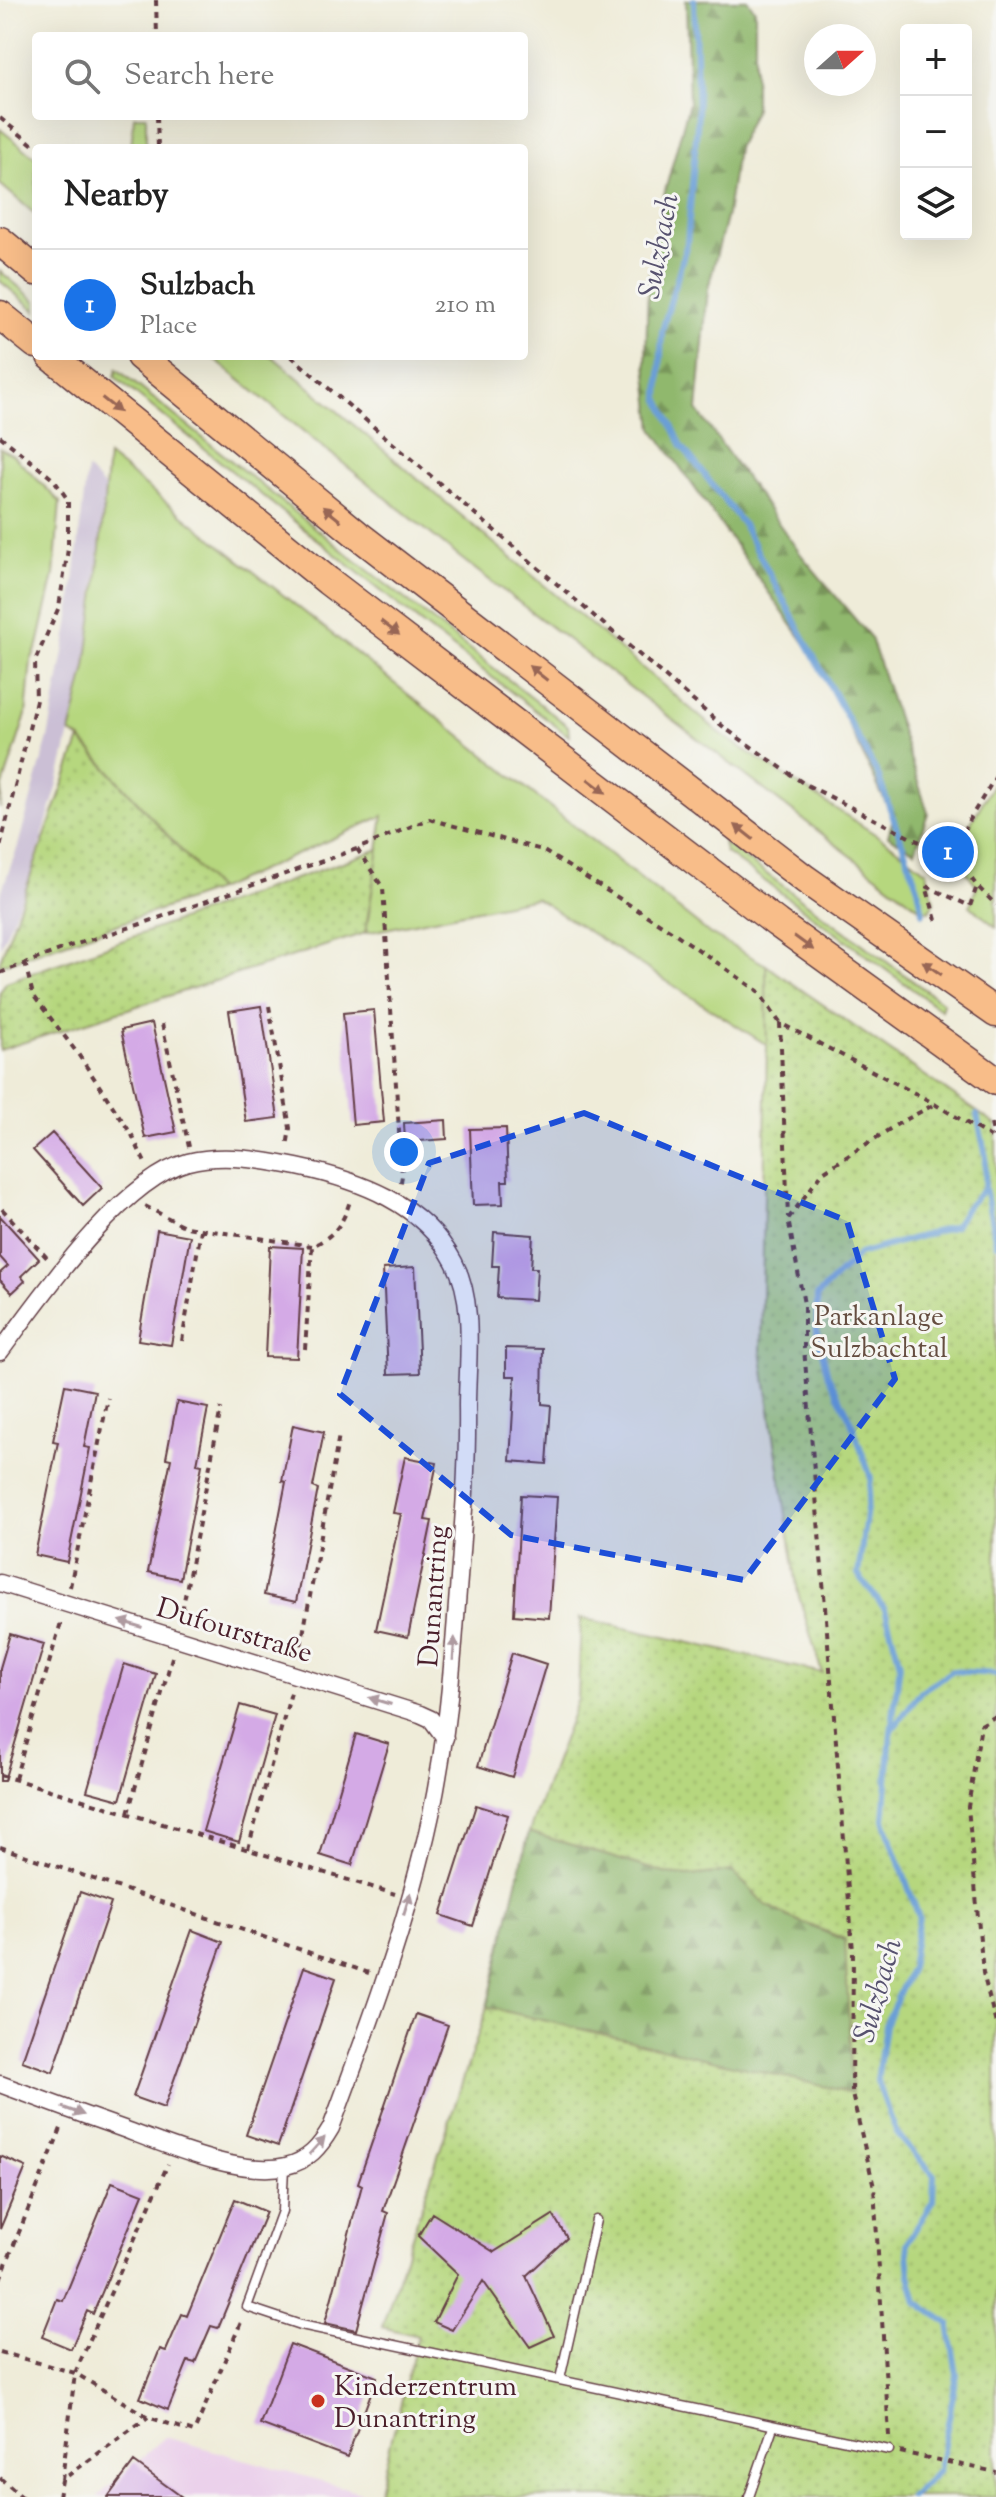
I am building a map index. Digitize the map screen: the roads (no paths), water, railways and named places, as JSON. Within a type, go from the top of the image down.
[{"type":"highway","points":[[0,241],[32,268]]},
{"type":"highway","points":[[0,315],[32,341]]},
{"type":"highway","points":[[56,360],[341,590],[777,923],[996,1081]]},
{"type":"highway","points":[[145,360],[358,535],[805,879],[996,1013]]},
{"type":"street","name":"Dunantring","points":[[0,1352],[61,1272],[125,1199],[153,1178],[192,1161],[245,1159],[284,1165],[355,1184],[398,1201],[444,1245],[457,1266],[467,1312],[468,1469],[445,1738],[422,1856],[384,1978],[331,2128],[323,2143],[311,2155],[284,2167]]},
{"type":"street","name":"Dufourstraße","points":[[0,1583],[420,1714],[431,1719],[445,1738]]},
{"type":"street","points":[[0,2084],[175,2148],[246,2167],[284,2167]]},
{"type":"lane","points":[[284,2167],[282,2211],[247,2307],[301,2325],[889,2450]]},
{"type":"lane","points":[[560,2379],[596,2220]]},
{"type":"lane","points":[[749,2497],[773,2427]]},
{"type":"waterway","name":"Sulzbach","points":[[694,0],[698,114],[687,243],[662,331],[659,398],[682,446],[742,523],[878,775],[918,888],[923,913]]},
{"type":"waterway","name":"Sulzbach","points":[[911,2497],[939,2470],[957,2375],[949,2324],[917,2302],[910,2275],[907,2243],[933,2201],[934,2175],[897,2134],[877,2081],[885,2025],[911,1968],[919,1917],[884,1820],[900,1664],[885,1609],[858,1575],[871,1478],[850,1418],[828,1376],[817,1331],[817,1296],[859,1254],[955,1226],[966,1208],[985,1188],[986,1157],[977,1115]]},
{"type":"waterway","name":"Sulzbach","points":[[985,1188],[996,1244]]},
{"type":"waterway","name":"Sulzbach","points":[[893,1729],[921,1691],[952,1671],[996,1674]]},
{"type":"place","name":"Sulzbach","points":[[948,852]]},
{"type":"place","name":"Kinderzentrum Dunantring","points":[[318,2401]]},
{"type":"park label","name":"Parkanlage Sulzbachtal","points":[[879,1331]]}]
